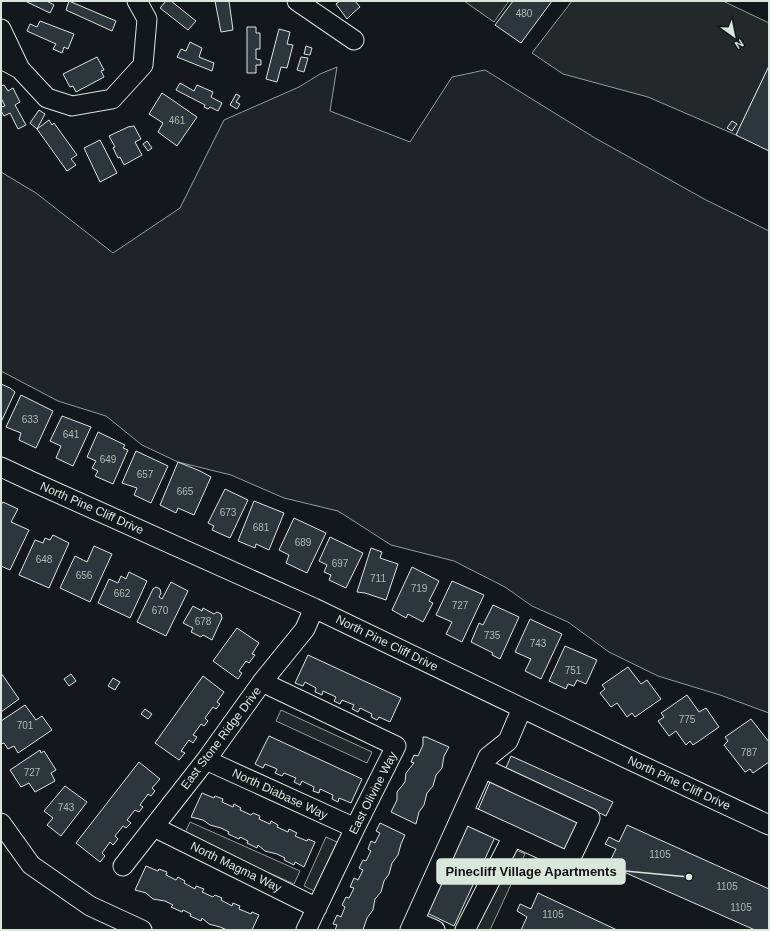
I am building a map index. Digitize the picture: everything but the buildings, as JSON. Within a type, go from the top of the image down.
[{"type":"street","points":[[1,29],[20,69],[47,98],[72,106],[112,99],[143,65],[147,19],[137,1]]},
{"type":"street","points":[[297,1],[354,40]]},
{"type":"street","points":[[1,60],[20,69]]},
{"type":"street","name":"North Pine Cliff Drive","points":[[1,467],[314,608],[769,825]]},
{"type":"street","name":"East Stone Ridge Drive","points":[[123,866],[206,760],[262,682],[305,628],[314,608]]},
{"type":"street","name":"East Olivine Way","points":[[262,682],[396,746],[306,930]]},
{"type":"street","points":[[434,930],[412,925],[488,757],[508,741],[522,708]]},
{"type":"street","name":"North Diabase Way","points":[[206,760],[355,828]]},
{"type":"street","points":[[463,813],[569,862],[590,818],[483,768]]},
{"type":"street","points":[[1,823],[31,865],[90,906],[142,930]]},
{"type":"street","name":"North Magma Way","points":[[154,827],[317,908]]},
{"type":"street","points":[[465,930],[513,836]]},
{"type":"shaded area","points":[[464,1],[509,1],[494,22]]},
{"type":"shaded area","points":[[572,1],[723,1],[769,23],[769,66],[736,135],[648,97],[563,74],[532,53]]},
{"type":"shaded area","points":[[337,67],[330,111],[410,142],[452,77],[485,70],[595,138],[706,200],[769,231],[769,713],[720,695],[658,676],[609,652],[568,622],[532,606],[505,587],[454,561],[391,545],[338,511],[284,498],[231,475],[178,462],[142,445],[106,416],[58,401],[1,371],[1,172],[36,193],[113,253],[180,208],[224,120],[299,87],[320,74]]},
{"type":"shaded area","points":[[281,710],[372,752],[367,763],[276,721]]},
{"type":"shaded area","points":[[190,822],[300,871],[294,884],[184,835]]},
{"type":"shaded area","points":[[326,837],[337,842],[314,891],[304,886]]},
{"type":"shaded area","points":[[511,848],[525,854],[490,930],[474,930]]},
{"type":"place","name":"Pinecliff Village Apartments","points":[[689,877]]}]
